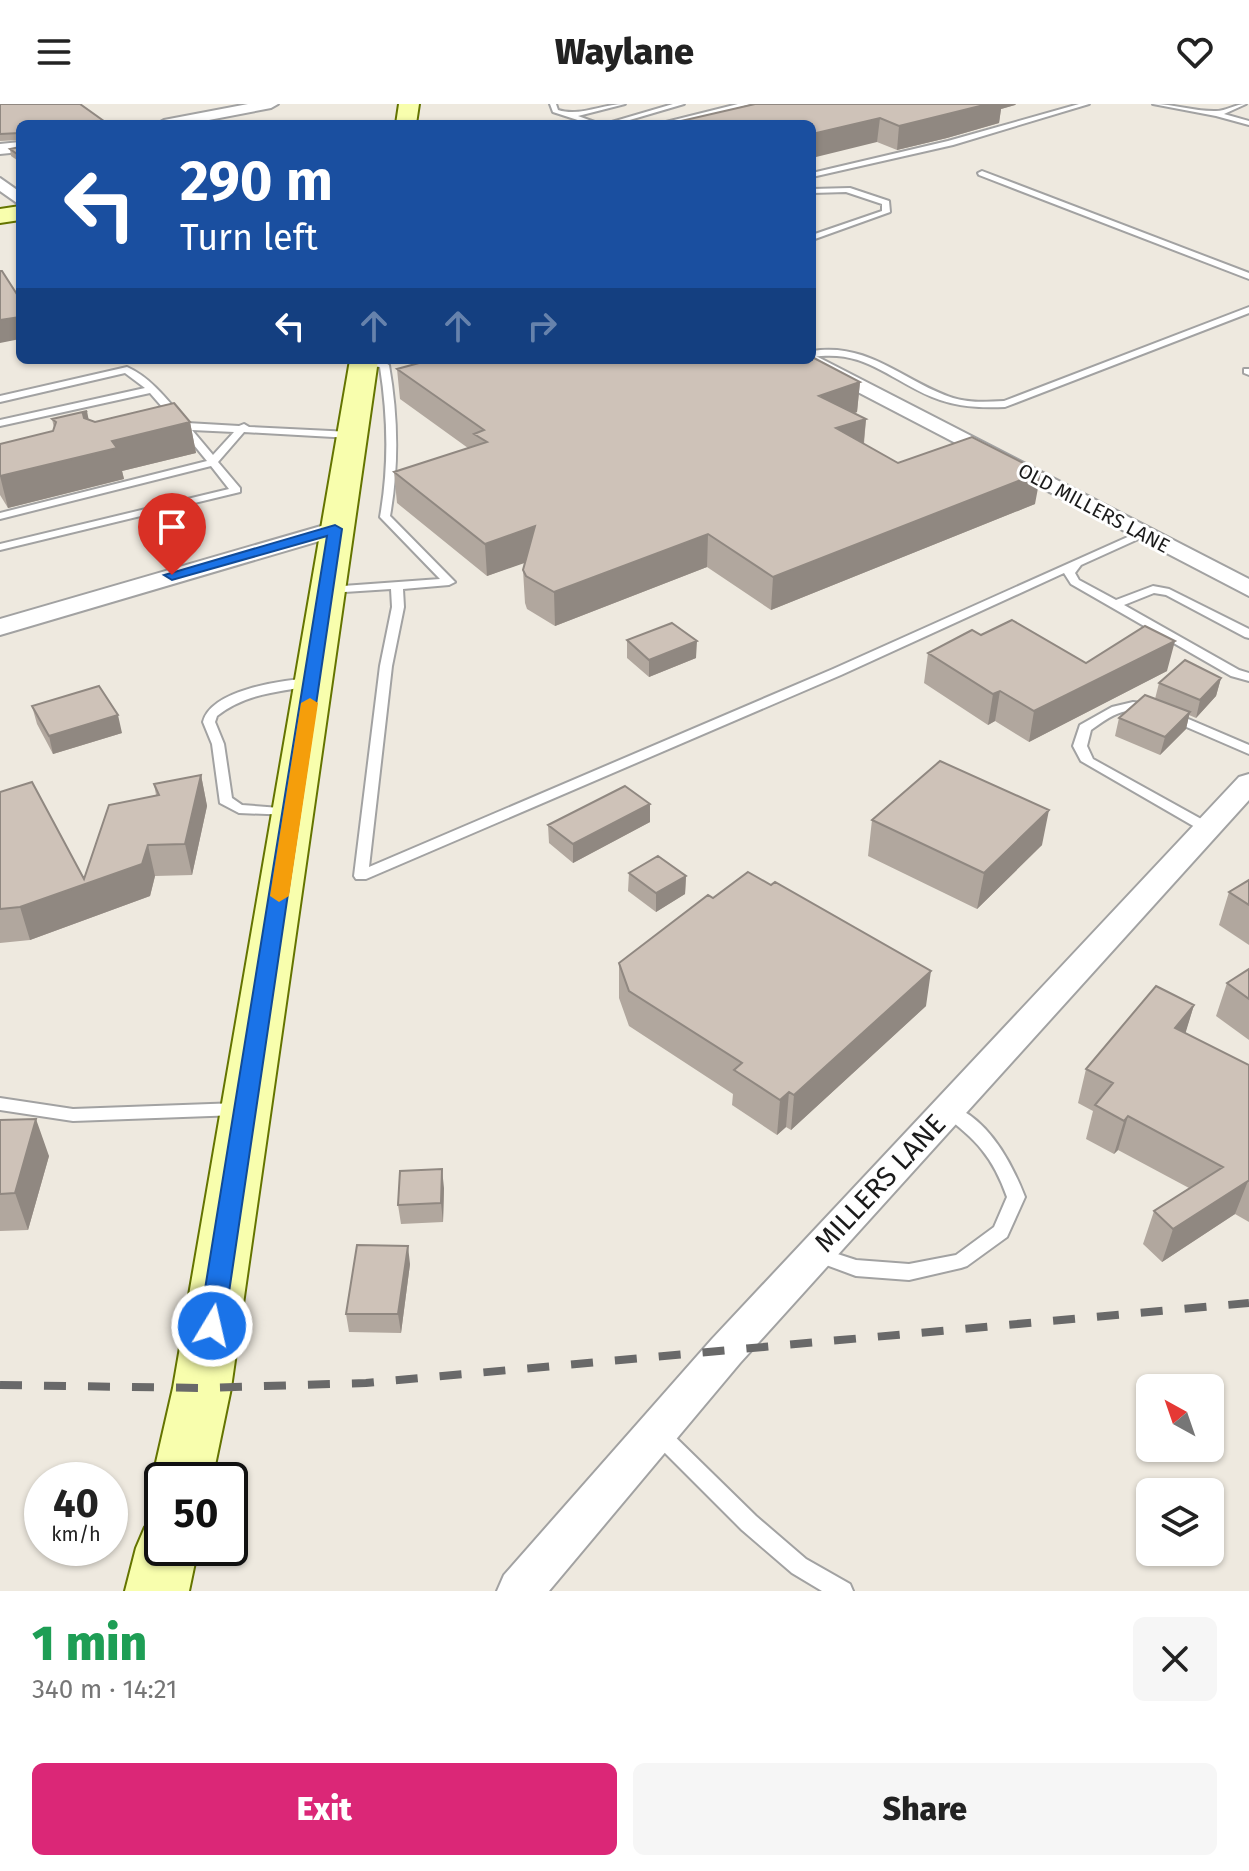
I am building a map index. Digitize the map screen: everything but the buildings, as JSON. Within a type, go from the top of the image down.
[{"type":"main road","points":[[186,1462],[202,1388],[363,364]]},
{"type":"main road","points":[[157,1591],[163,1566]]},
{"type":"street","points":[[185,120],[271,104]]},
{"type":"street","points":[[0,183],[16,197]]},
{"type":"street","name":"OLD MILLERS LANE","points":[[816,359],[1249,589]]},
{"type":"street","points":[[0,627],[335,529]]},
{"type":"street","name":"MILLERS LANE","points":[[520,1591],[815,1254],[1249,783]]},
{"type":"lane","points":[[553,104],[555,111],[583,120]]},
{"type":"lane","points":[[569,116],[622,104]]},
{"type":"lane","points":[[620,120],[681,104]]},
{"type":"lane","points":[[680,120],[748,104]]},
{"type":"lane","points":[[816,174],[950,143],[1086,104]]},
{"type":"lane","points":[[1156,104],[1217,114],[1249,123]]},
{"type":"lane","points":[[1217,114],[1243,104]]},
{"type":"lane","points":[[729,108],[749,116],[732,120]]},
{"type":"lane","points":[[641,113],[656,120]]},
{"type":"lane","points":[[982,173],[1249,276]]},
{"type":"lane","points":[[816,191],[847,190],[886,203],[886,212],[816,237]]},
{"type":"lane","points":[[816,356],[832,351],[848,353],[947,400],[976,405],[1005,404],[1249,310]]},
{"type":"lane","points":[[326,590],[449,582],[385,517],[393,479],[394,423],[384,365],[377,364]]},
{"type":"lane","points":[[0,399],[127,370],[136,374],[151,390],[236,490],[0,547]]},
{"type":"lane","points":[[0,423],[151,390]]},
{"type":"lane","points":[[154,413],[169,410]]},
{"type":"lane","points":[[168,428],[182,425],[244,427],[351,435]]},
{"type":"lane","points":[[0,516],[211,463],[244,427]]},
{"type":"lane","points":[[397,587],[398,607],[386,666],[361,876],[837,672],[1141,534]]},
{"type":"lane","points":[[1077,563],[1069,573],[1075,582],[1235,673],[1249,677]]},
{"type":"lane","points":[[1115,605],[1153,589],[1169,592],[1249,634]]},
{"type":"lane","points":[[293,812],[239,809],[225,800],[218,744],[209,722],[211,714],[231,700],[290,683],[313,682]]},
{"type":"lane","points":[[1207,828],[1088,761],[1080,746],[1085,728],[1113,708],[1136,704],[1152,707],[1249,750]]},
{"type":"lane","points":[[0,1104],[73,1115],[246,1108]]},
{"type":"lane","points":[[815,1254],[856,1268],[909,1272],[961,1261],[1001,1232],[1016,1197],[1004,1162],[982,1134],[948,1110]]},
{"type":"lane","points":[[657,1432],[749,1523],[799,1566],[842,1591]]},
{"type":"railway","points":[[0,1385],[202,1388],[366,1383],[1249,1303]]},
{"type":"slow traffic","points":[[279,896],[310,703]]},
{"type":"route","points":[[172,575],[335,529],[212,1326]]}]
